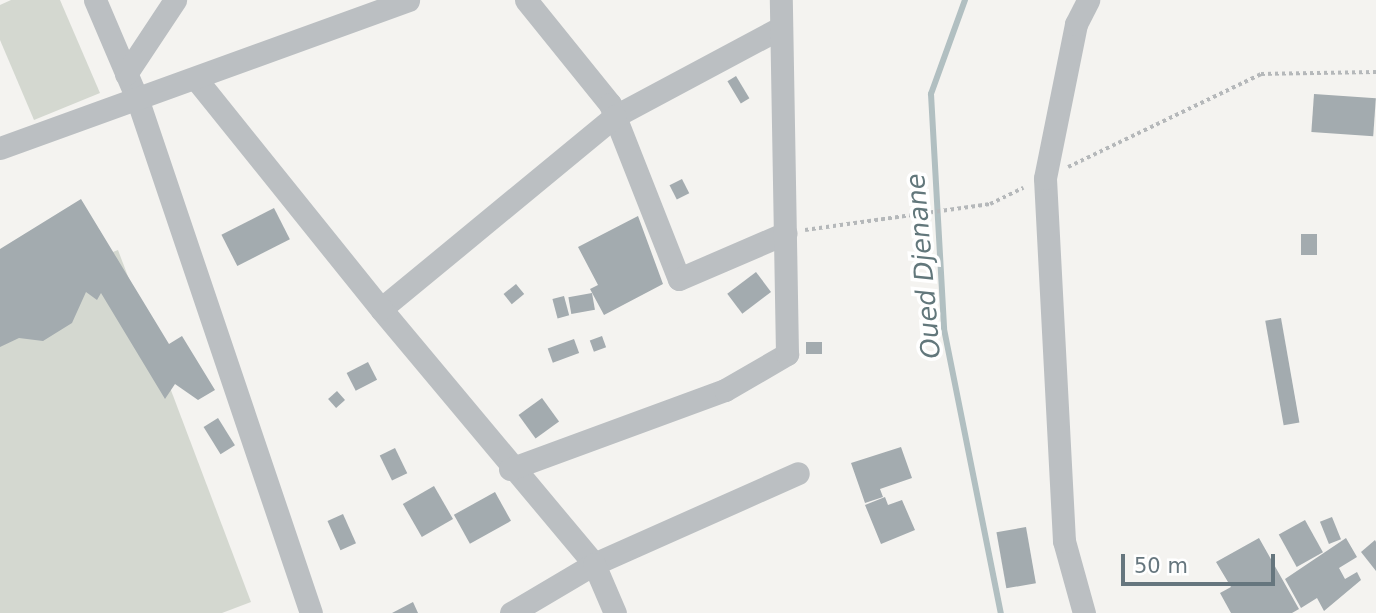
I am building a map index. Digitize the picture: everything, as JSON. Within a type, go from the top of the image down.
[{"type":"street","points":[[95,0],[138,102],[311,613]]},
{"type":"street","points":[[126,74],[175,0]]},
{"type":"street","points":[[354,0],[381,6]]},
{"type":"street","points":[[0,148],[138,102],[381,6],[408,0]]},
{"type":"street","points":[[526,0],[615,117],[679,279],[786,233]]},
{"type":"street","points":[[510,469],[725,390],[787,354],[781,0]]},
{"type":"street","points":[[1084,613],[1064,541],[1045,178],[1076,24],[1088,0]]},
{"type":"street","points":[[381,309],[615,117],[780,28]]},
{"type":"street","points":[[196,79],[510,469],[594,564],[615,613]]},
{"type":"street","points":[[511,613],[594,564],[798,473]]},
{"type":"path","points":[[786,233],[877,217],[990,204],[1261,74],[1376,72]]},
{"type":"shaded area","points":[[11,0],[60,0],[100,93],[34,120],[0,40],[0,5]]},
{"type":"shaded area","points":[[118,250],[251,602],[222,613],[0,613],[0,296]]},
{"type":"building","points":[[736,76],[749,98],[741,103],[727,81]]},
{"type":"building","points":[[1314,94],[1376,98],[1373,136],[1311,132]]},
{"type":"building","points":[[682,179],[689,193],[677,200],[670,185]]},
{"type":"building","points":[[81,199],[169,344],[182,336],[215,390],[198,400],[175,384],[165,399],[101,293],[97,300],[86,292],[72,323],[43,341],[19,338],[0,347],[0,249]]},
{"type":"building","points":[[274,208],[290,239],[237,266],[221,235]]},
{"type":"building","points":[[638,216],[663,284],[604,315],[590,289],[598,285],[578,247]]},
{"type":"building","points":[[1301,234],[1317,234],[1317,255],[1301,255]]},
{"type":"building","points":[[756,272],[771,292],[742,314],[727,294]]},
{"type":"building","points":[[516,284],[524,294],[512,304],[504,294]]},
{"type":"building","points":[[592,293],[595,310],[571,314],[568,297]]},
{"type":"building","points":[[564,296],[569,315],[558,318],[552,299]]},
{"type":"building","points":[[1281,318],[1299,422],[1284,425],[1265,321]]},
{"type":"building","points":[[602,336],[606,347],[594,352],[590,340]]},
{"type":"building","points":[[574,339],[579,353],[553,363],[548,349]]},
{"type":"building","points":[[806,342],[822,342],[822,354],[806,354]]},
{"type":"building","points":[[368,362],[377,380],[356,391],[347,373]]},
{"type":"building","points":[[337,391],[345,400],[336,408],[328,399]]},
{"type":"building","points":[[542,398],[559,421],[536,439],[519,415]]},
{"type":"building","points":[[218,418],[235,445],[221,454],[204,427]]},
{"type":"building","points":[[901,447],[912,478],[880,489],[883,497],[865,503],[851,463]]},
{"type":"building","points":[[395,448],[407,473],[392,481],[380,455]]},
{"type":"building","points":[[434,486],[453,519],[422,537],[403,504]]},
{"type":"building","points":[[495,492],[511,521],[470,544],[454,515]]},
{"type":"building","points":[[885,497],[888,505],[902,500],[915,530],[881,544],[865,505]]},
{"type":"building","points":[[343,514],[356,543],[340,550],[327,521]]},
{"type":"building","points":[[1332,517],[1341,539],[1329,544],[1320,522]]},
{"type":"building","points":[[1305,520],[1323,552],[1297,567],[1279,535]]},
{"type":"building","points":[[1026,527],[1036,583],[1006,588],[996,532]]},
{"type":"building","points":[[1259,538],[1299,609],[1292,613],[1231,613],[1220,593],[1231,587],[1216,562]]},
{"type":"building","points":[[1346,538],[1357,557],[1339,568],[1345,579],[1357,572],[1361,580],[1324,611],[1317,598],[1301,608],[1285,579]]},
{"type":"building","points":[[1375,540],[1376,542],[1376,571],[1361,552]]},
{"type":"building","points":[[413,602],[418,613],[392,613]]},
{"type":"waterway","name":"Oued Djenane","points":[[965,0],[931,94],[944,329],[1001,613]]}]
